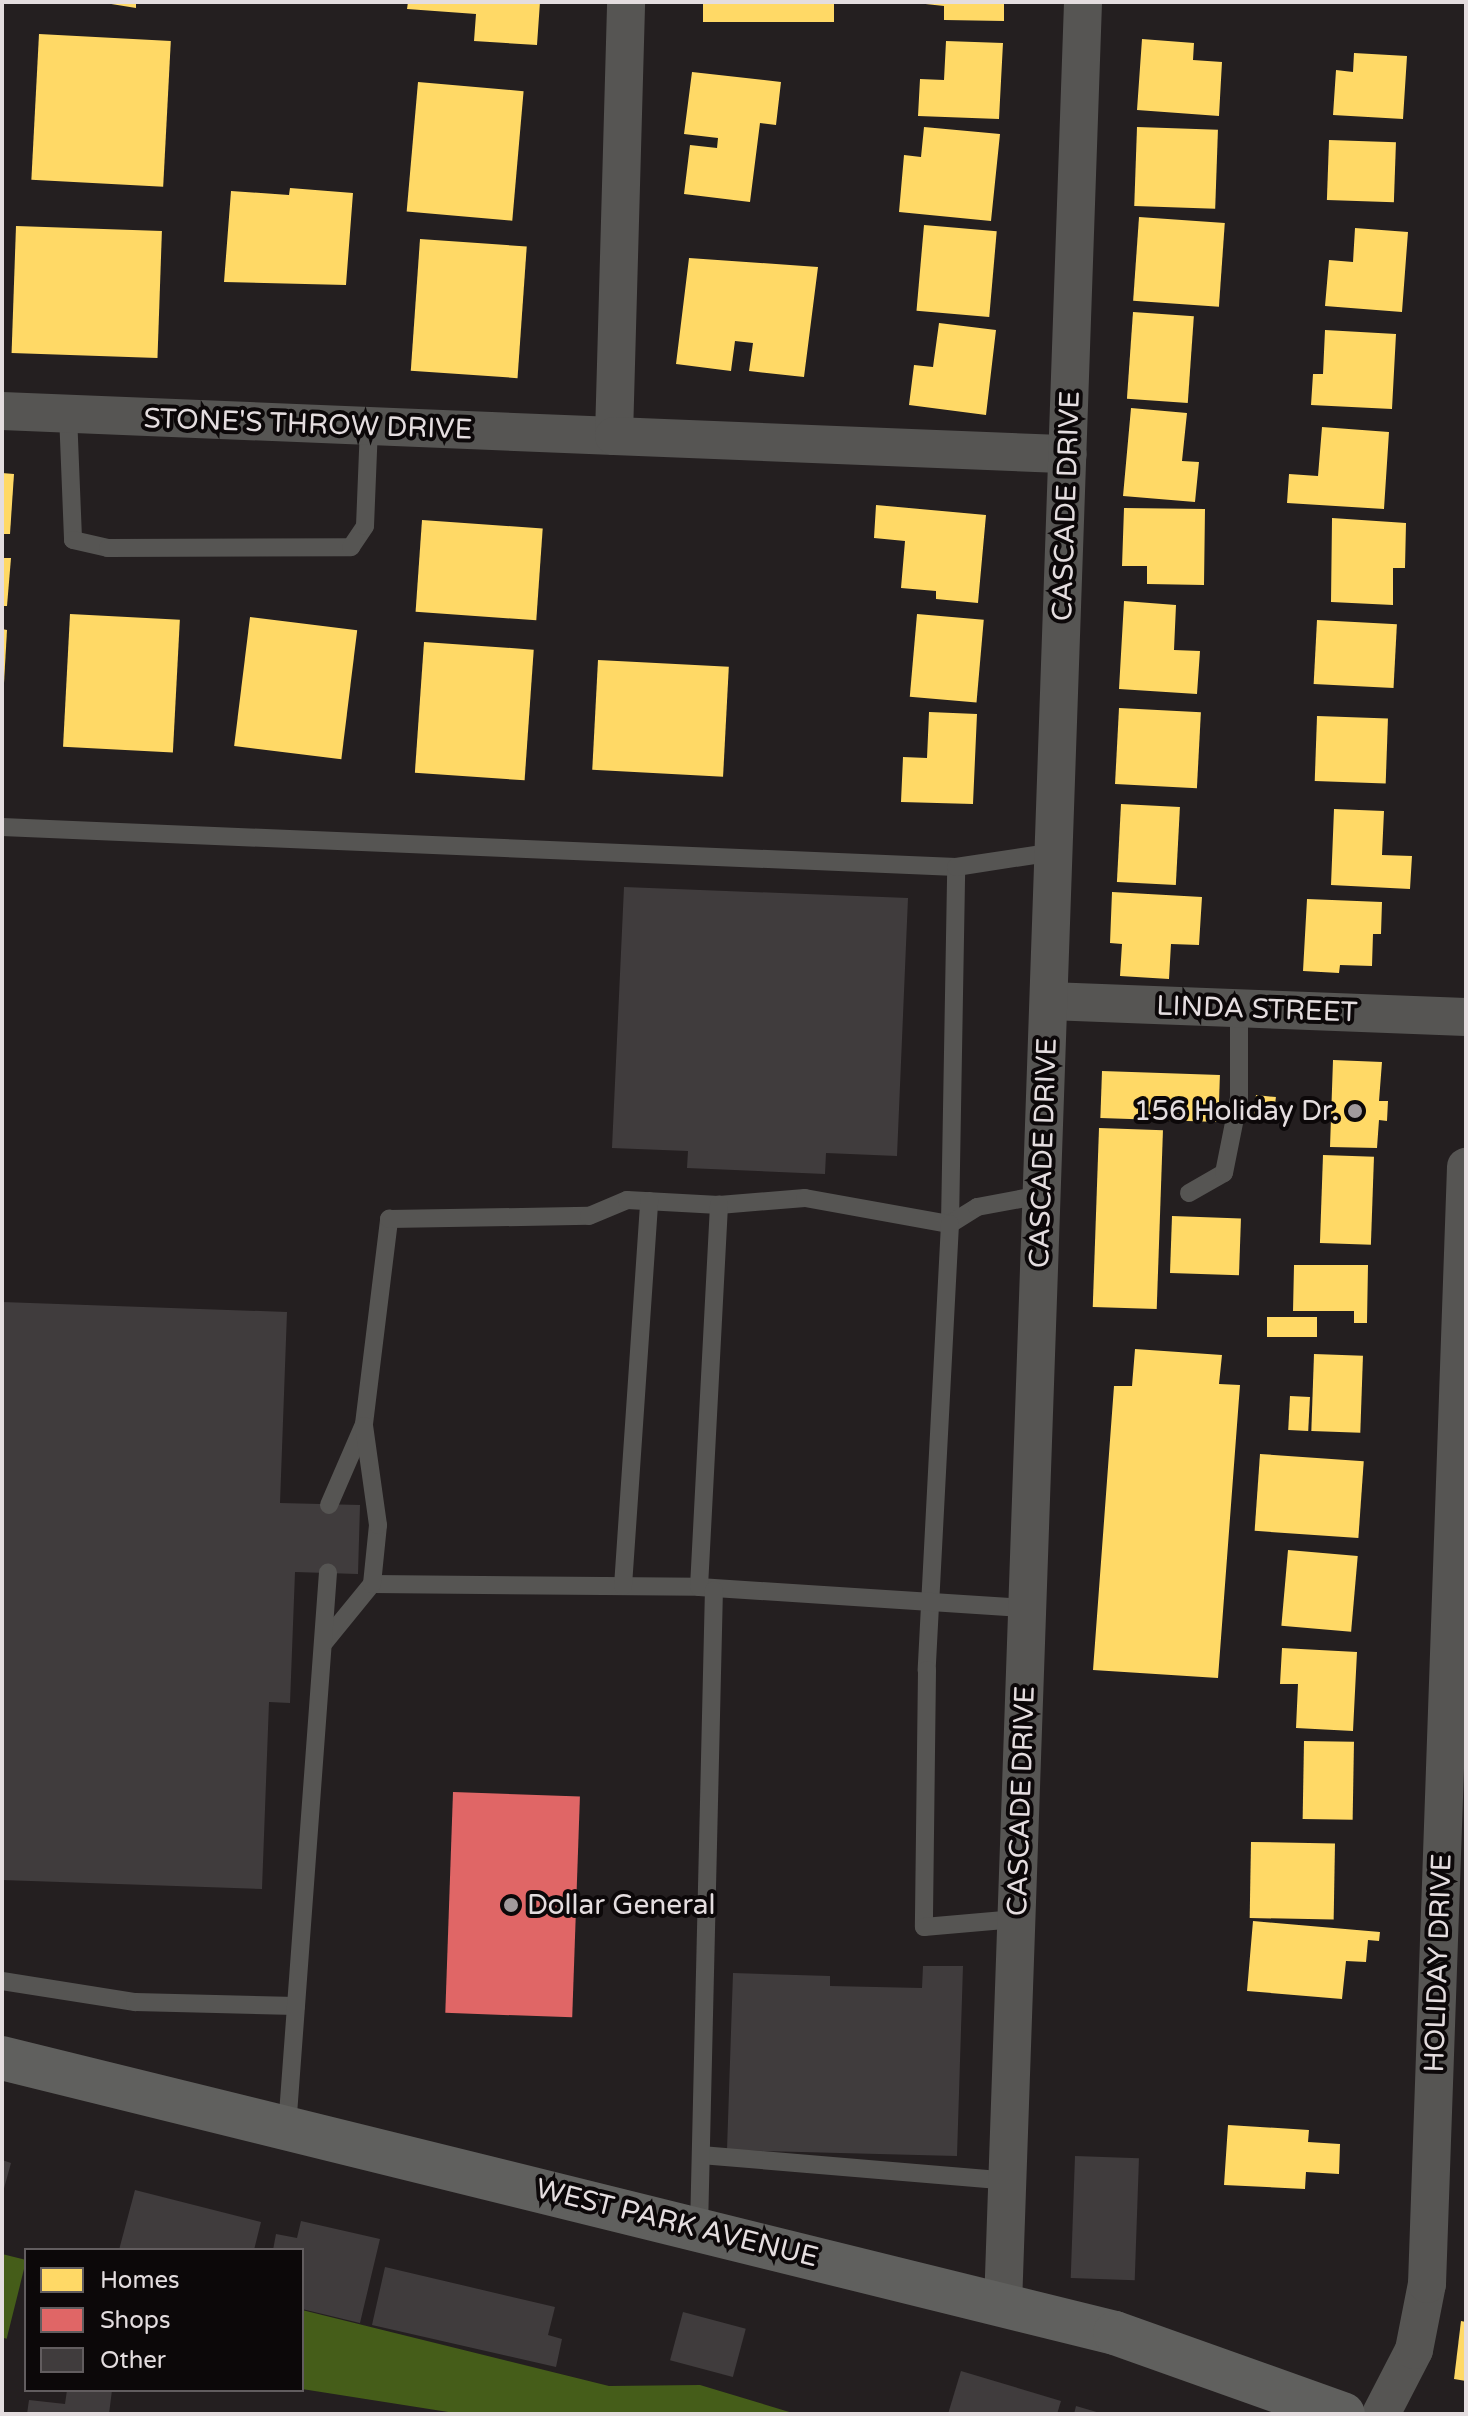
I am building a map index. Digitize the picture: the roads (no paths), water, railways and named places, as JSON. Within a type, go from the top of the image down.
[{"type":"main road","name":"WEST PARK AVENUE","points":[[2,2058],[1115,2333],[1343,2414]]},
{"type":"street","points":[[614,436],[626,2]]},
{"type":"street","name":"CASCADE DRIVE","points":[[1003,2305],[1083,2]]},
{"type":"street","name":"STONE'S THROW DRIVE","points":[[2,411],[1068,454]]},
{"type":"street","name":"LINDA STREET","points":[[1049,1001],[1466,1017]]},
{"type":"street","name":"HOLIDAY DRIVE","points":[[1381,2414],[1414,2350],[1427,2284],[1466,1167]]},
{"type":"lane","points":[[68,414],[73,540],[108,548],[351,547],[365,526],[369,426]]},
{"type":"lane","points":[[2,827],[956,867],[1054,852]]},
{"type":"lane","points":[[956,867],[950,1224],[930,1600],[924,1927],[1016,1919]]},
{"type":"lane","points":[[1189,1193],[1224,1173],[1239,1098],[1239,1008]]},
{"type":"lane","points":[[323,1644],[372,1584],[378,1525],[364,1424],[389,1219],[589,1216],[627,1200],[719,1205],[805,1198],[950,1224],[977,1207],[1042,1195]]},
{"type":"lane","points":[[623,1586],[649,1201]]},
{"type":"lane","points":[[699,2229],[707,1589],[719,1205]]},
{"type":"lane","points":[[329,1505],[364,1424]]},
{"type":"lane","points":[[287,2128],[328,1573]]},
{"type":"lane","points":[[372,1584],[707,1589],[1027,1608]]},
{"type":"lane","points":[[2,1981],[135,2002],[296,2006]]},
{"type":"lane","points":[[701,2155],[1008,2181]]},
{"type":"place","name":"156 Holiday Dr.","points":[[1355,1111]]},
{"type":"place","name":"Dollar General","points":[[511,1905]]}]
